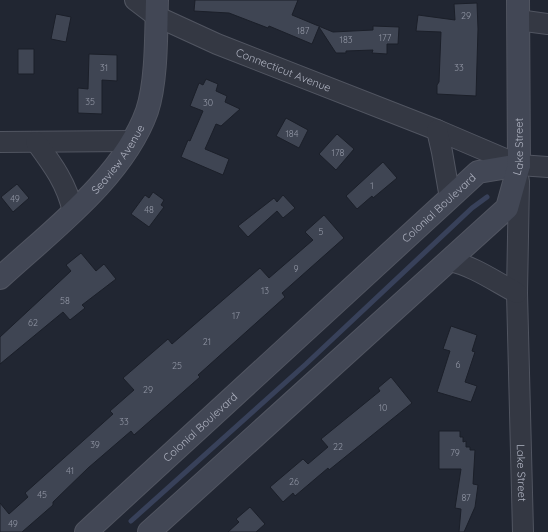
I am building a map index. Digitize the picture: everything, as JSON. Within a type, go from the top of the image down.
[{"type":"street","name":"Connecticut Avenue","points":[[135,0],[157,8],[217,44],[437,130],[519,165],[548,167]]},
{"type":"street","name":"Seaview Avenue","points":[[0,278],[73,212],[107,178],[120,162],[147,111],[152,82],[157,8]]},
{"type":"street","points":[[518,10],[548,24]]},
{"type":"street","name":"Lake Street","points":[[518,10],[519,165],[517,293],[520,529]]},
{"type":"street","points":[[437,130],[450,198]]},
{"type":"street","points":[[0,142],[132,141]]},
{"type":"street","points":[[36,142],[60,174],[73,212]]},
{"type":"street","points":[[149,532],[507,208],[519,165]]},
{"type":"street","name":"Colonial Boulevard","points":[[100,528],[478,172],[519,165]]},
{"type":"street","points":[[449,261],[464,264],[479,271],[517,293]]},
{"type":"building","points":[[195,0],[298,0],[292,15],[333,32],[373,30],[373,26],[399,27],[398,44],[387,44],[387,54],[372,53],[373,50],[336,53],[319,27],[312,44],[269,26],[268,28],[229,13],[194,11]]},
{"type":"building","points":[[477,3],[478,29],[476,96],[437,94],[437,85],[439,82],[441,32],[416,31],[418,15],[455,20],[454,4]]},
{"type":"building","points":[[56,14],[71,17],[66,42],[51,39]]},
{"type":"building","points":[[18,49],[34,49],[34,74],[18,74]]},
{"type":"building","points":[[89,54],[117,55],[117,81],[102,80],[102,114],[78,113],[78,88],[88,89]]},
{"type":"building","points":[[206,79],[218,84],[216,91],[227,96],[225,102],[240,109],[221,126],[216,124],[205,149],[229,159],[223,175],[181,157],[188,140],[190,141],[203,111],[190,106],[199,83],[203,85]]},
{"type":"building","points":[[286,118],[308,130],[299,148],[276,136]]},
{"type":"building","points":[[337,134],[354,149],[336,170],[319,154]]},
{"type":"building","points":[[383,162],[397,178],[357,209],[346,196]]},
{"type":"building","points":[[17,184],[29,198],[13,212],[1,197]]},
{"type":"building","points":[[153,192],[164,200],[161,205],[164,207],[149,227],[131,214],[145,195],[149,198]]},
{"type":"building","points":[[283,195],[295,208],[283,218],[277,211],[248,237],[238,226],[274,198],[277,202]]},
{"type":"building","points":[[324,215],[344,238],[282,293],[285,297],[198,375],[200,377],[134,435],[131,431],[88,468],[53,502],[53,505],[22,532],[0,532],[0,503],[9,514],[28,497],[25,493],[113,414],[110,411],[134,390],[123,378],[168,339],[172,344],[260,268],[269,278],[313,240],[305,232]]},
{"type":"building","points":[[81,253],[96,271],[104,264],[116,279],[82,305],[85,308],[70,320],[63,312],[0,364],[0,337],[71,271],[66,265]]},
{"type":"building","points":[[451,326],[477,335],[472,351],[475,352],[465,382],[477,386],[471,402],[437,392],[450,351],[443,349]]},
{"type":"building","points":[[391,377],[412,403],[329,470],[328,468],[295,496],[293,493],[283,502],[270,487],[303,459],[308,464],[328,447],[321,439],[380,391],[378,388]]},
{"type":"building","points":[[439,431],[460,431],[460,437],[463,437],[463,442],[466,441],[466,447],[470,447],[470,450],[475,450],[473,484],[478,485],[475,507],[464,532],[459,532],[461,509],[455,508],[461,469],[439,469]]},
{"type":"building","points":[[250,507],[265,524],[256,532],[228,532],[239,522],[236,519]]},
{"type":"waterway","points":[[131,521],[306,364],[472,208],[487,197]]}]
